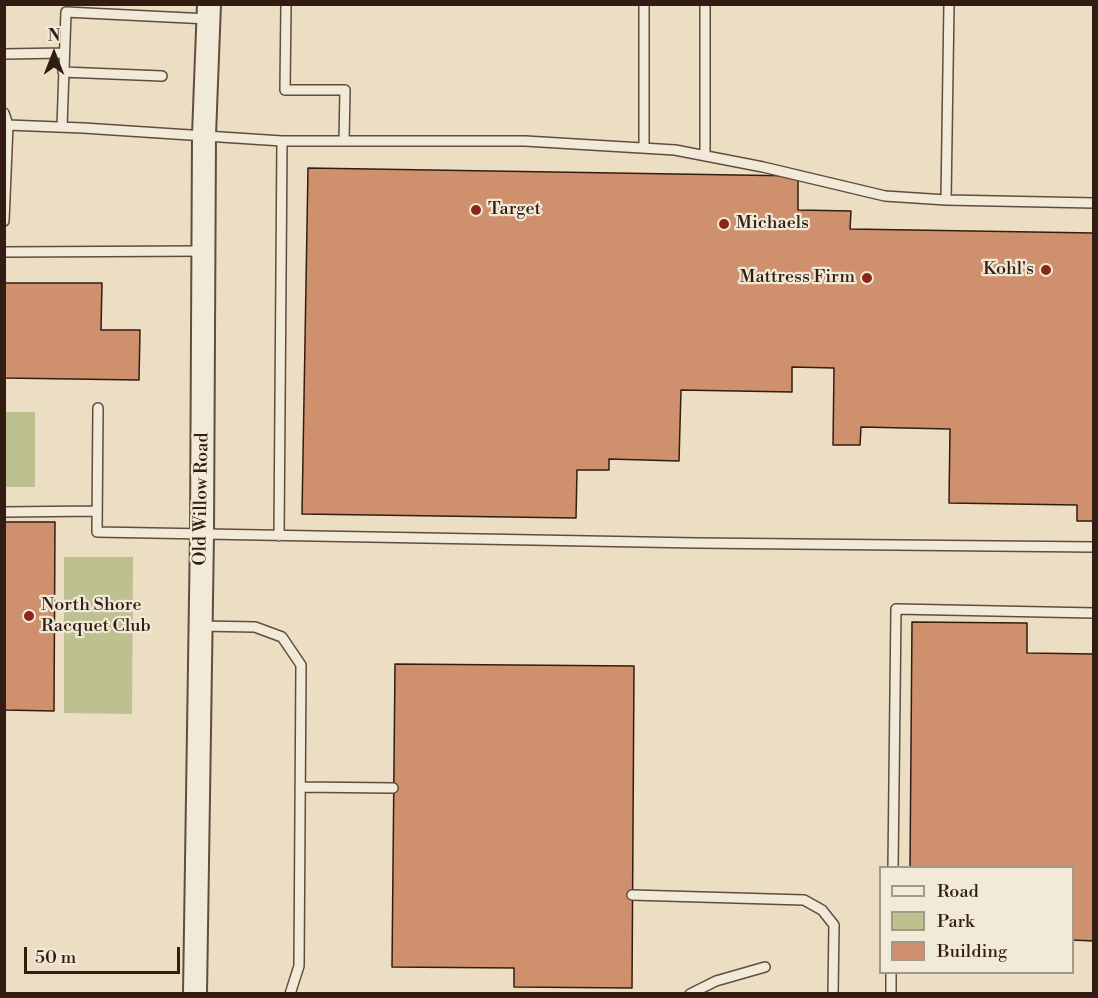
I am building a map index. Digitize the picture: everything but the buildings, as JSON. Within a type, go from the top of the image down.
[{"type":"street","name":"Old Willow Road","points":[[195,993],[202,533],[204,135],[209,12]]},
{"type":"lane","points":[[286,4],[285,90],[345,90],[344,141]]},
{"type":"lane","points":[[644,4],[644,148]]},
{"type":"lane","points":[[705,4],[705,156]]},
{"type":"lane","points":[[946,200],[949,4]]},
{"type":"lane","points":[[62,127],[66,12],[209,12]]},
{"type":"lane","points":[[4,54],[64,54]]},
{"type":"lane","points":[[63,72],[162,76]]},
{"type":"lane","points":[[4,113],[8,126],[4,221]]},
{"type":"lane","points":[[8,126],[62,127],[282,141],[525,141],[675,150],[885,196],[946,200],[1094,203]]},
{"type":"lane","points":[[279,536],[282,141]]},
{"type":"lane","points":[[4,252],[204,251]]},
{"type":"lane","points":[[98,408],[97,532],[685,543],[1094,547]]},
{"type":"lane","points":[[4,513],[97,512]]},
{"type":"lane","points":[[893,866],[896,609],[1094,613]]},
{"type":"lane","points":[[200,626],[255,627],[282,637],[301,665],[299,966],[290,993]]},
{"type":"lane","points":[[300,787],[393,788]]},
{"type":"lane","points":[[632,895],[804,900],[822,910],[834,925],[833,993]]},
{"type":"lane","points":[[690,993],[716,981],[765,967]]},
{"type":"lane","points":[[891,974],[891,993]]},
{"type":"green space","points":[[5,412],[35,412],[35,487],[5,487]]},
{"type":"green space","points":[[64,557],[133,557],[132,714],[64,713]]},
{"type":"place","name":"Target","points":[[476,210]]},
{"type":"place","name":"Michaels","points":[[724,224]]},
{"type":"place","name":"Kohl's","points":[[1046,270]]},
{"type":"place","name":"Mattress Firm","points":[[867,278]]},
{"type":"place","name":"North Shore Racquet Club","points":[[29,616]]}]
